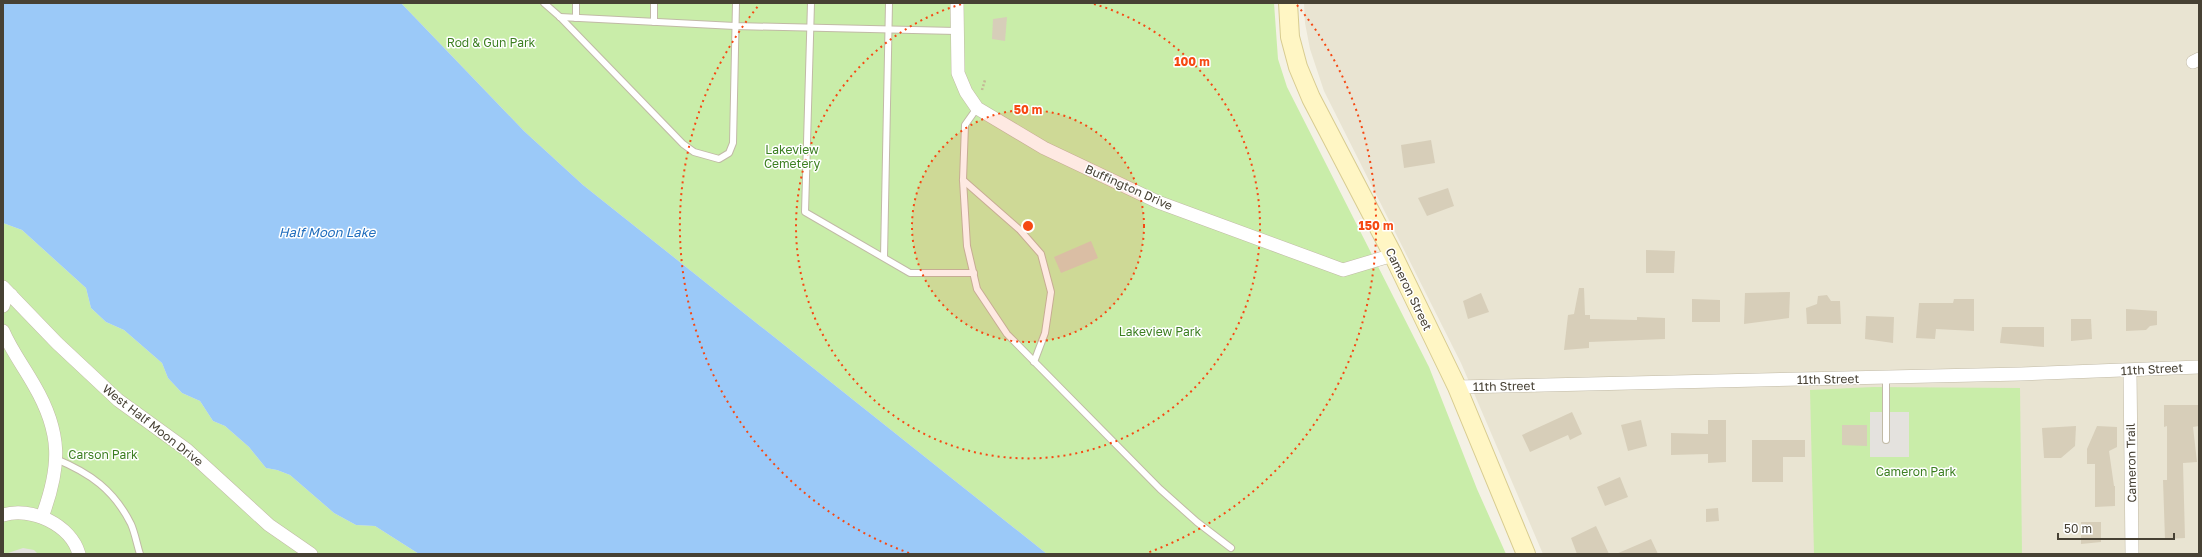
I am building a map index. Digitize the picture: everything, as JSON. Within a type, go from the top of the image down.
[{"type":"main road","name":"Cameron Street","points":[[1288,3],[1290,37],[1298,67],[1311,98],[1392,255],[1457,387],[1526,554]]},
{"type":"street","name":"Buffington Drive","points":[[957,3],[956,31],[958,73],[966,92],[977,108],[1044,148],[1158,202],[1343,270],[1392,255]]},
{"type":"street","points":[[3,306],[7,291]]},
{"type":"street","name":"West Half Moon Drive","points":[[7,291],[57,343],[118,400],[187,450],[268,524],[311,554]]},
{"type":"street","points":[[3,331],[35,386],[51,422],[56,459],[52,490],[42,517]]},
{"type":"street","name":"11th Street","points":[[1457,387],[1886,378],[2130,371],[2199,367]]},
{"type":"street","name":"Cameron Trail","points":[[2130,371],[2132,554]]},
{"type":"street","points":[[3,514],[23,513],[42,517],[56,525],[70,536],[79,554]]},
{"type":"lane","points":[[544,3],[560,17],[684,144],[694,152],[719,159],[729,153],[733,143],[736,3]]},
{"type":"lane","points":[[576,3],[576,18]]},
{"type":"lane","points":[[654,3],[654,22]]},
{"type":"lane","points":[[811,3],[805,212],[910,273],[974,273]]},
{"type":"lane","points":[[884,257],[889,3]]},
{"type":"lane","points":[[560,17],[735,26],[956,31]]},
{"type":"lane","points":[[977,108],[965,125],[963,180],[967,246],[977,289],[1006,334],[1160,490],[1230,548]]},
{"type":"lane","points":[[963,180],[1020,230],[1041,254],[1051,292],[1045,333],[1034,362]]},
{"type":"lane","points":[[1886,378],[1886,440]]},
{"type":"lane","points":[[56,459],[82,470],[111,494],[131,525],[140,554]]},
{"type":"shaded area","points":[[1304,3],[2199,3],[2199,554],[1543,554],[1461,363],[1324,91],[1310,49],[1305,23]]},
{"type":"shaded area","points":[[1870,412],[1909,412],[1909,457],[1870,457]]},
{"type":"shaded area","points":[[23,548],[34,550],[38,554],[5,554]]},
{"type":"green space","points":[[401,3],[1274,3],[1278,59],[1287,87],[1429,367],[1477,489],[1506,554],[1047,554],[583,185],[524,131]]},
{"type":"green space","name":"Carson Park","points":[[3,223],[22,230],[86,288],[91,308],[106,322],[124,330],[162,363],[168,378],[182,393],[200,401],[213,421],[225,426],[249,447],[266,468],[290,475],[334,513],[356,525],[375,526],[419,554],[3,554]]},
{"type":"green space","name":"Cameron Park","points":[[1873,387],[2020,388],[2022,554],[1814,554],[1810,390]]},
{"type":"water","name":"Half Moon Lake","points":[[3,3],[401,3],[524,131],[583,185],[1047,554],[419,554],[375,526],[356,525],[334,513],[290,475],[266,468],[249,447],[225,426],[213,421],[200,401],[182,393],[168,378],[162,363],[124,330],[106,322],[91,308],[86,288],[22,230],[3,223]]},
{"type":"building","points":[[1007,17],[1005,41],[992,39],[993,19]]},
{"type":"building","points":[[1431,140],[1435,163],[1404,168],[1401,145]]},
{"type":"building","points":[[1448,188],[1454,206],[1427,216],[1418,198]]},
{"type":"building","points":[[1091,241],[1098,258],[1061,273],[1054,257]]},
{"type":"building","points":[[1646,250],[1675,251],[1674,273],[1646,273]]},
{"type":"building","points":[[1579,288],[1584,288],[1585,315],[1590,315],[1590,319],[1637,320],[1637,317],[1665,318],[1665,339],[1589,342],[1589,348],[1564,350],[1568,315],[1574,314]]},
{"type":"building","points":[[1790,292],[1789,318],[1744,324],[1745,293]]},
{"type":"building","points":[[1481,293],[1489,312],[1468,319],[1463,301]]},
{"type":"building","points":[[1827,295],[1831,301],[1840,301],[1841,324],[1807,324],[1806,308],[1817,304],[1818,296]]},
{"type":"building","points":[[1692,299],[1720,300],[1720,322],[1692,322]]},
{"type":"building","points":[[1954,299],[1974,299],[1974,331],[1936,329],[1935,339],[1916,338],[1919,303],[1953,303]]},
{"type":"building","points":[[2126,309],[2157,311],[2157,325],[2150,326],[2146,330],[2126,331]]},
{"type":"building","points":[[1866,316],[1894,317],[1893,343],[1865,339]]},
{"type":"building","points":[[2071,319],[2091,319],[2092,339],[2071,341]]},
{"type":"building","points":[[2002,327],[2044,327],[2044,347],[2000,343]]},
{"type":"building","points":[[2164,405],[2199,405],[2199,426],[2193,427],[2197,462],[2183,463],[2185,538],[2165,539],[2163,480],[2167,480],[2167,426],[2164,427]]},
{"type":"building","points":[[1572,412],[1582,434],[1570,440],[1568,435],[1530,452],[1522,435]]},
{"type":"building","points":[[1641,420],[1647,446],[1628,451],[1621,425]]},
{"type":"building","points":[[1708,420],[1726,420],[1726,462],[1708,463],[1708,454],[1671,455],[1671,433],[1708,434]]},
{"type":"building","points":[[1842,425],[1867,425],[1867,446],[1842,445]]},
{"type":"building","points":[[2076,426],[2075,446],[2061,458],[2044,458],[2042,428]]},
{"type":"building","points":[[2097,426],[2117,427],[2117,447],[2109,451],[2115,486],[2115,506],[2095,507],[2095,464],[2087,464],[2087,449]]},
{"type":"building","points":[[1752,440],[1805,440],[1805,457],[1783,457],[1783,482],[1752,482]]},
{"type":"building","points":[[1620,477],[1628,497],[1605,506],[1597,487]]},
{"type":"building","points":[[1718,508],[1719,521],[1706,522],[1706,509]]},
{"type":"building","points":[[2081,522],[2101,522],[2101,542],[2081,544]]},
{"type":"building","points":[[1596,526],[1609,554],[1577,554],[1571,538]]},
{"type":"building","points":[[1651,539],[1658,554],[1616,554]]},
{"type":"park label","name":"Rod & Gun Park","points":[[491,42]]},
{"type":"park label","name":"Lakeview Cemetery","points":[[792,156]]},
{"type":"park label","name":"Lakeview Park","points":[[1160,331]]}]
